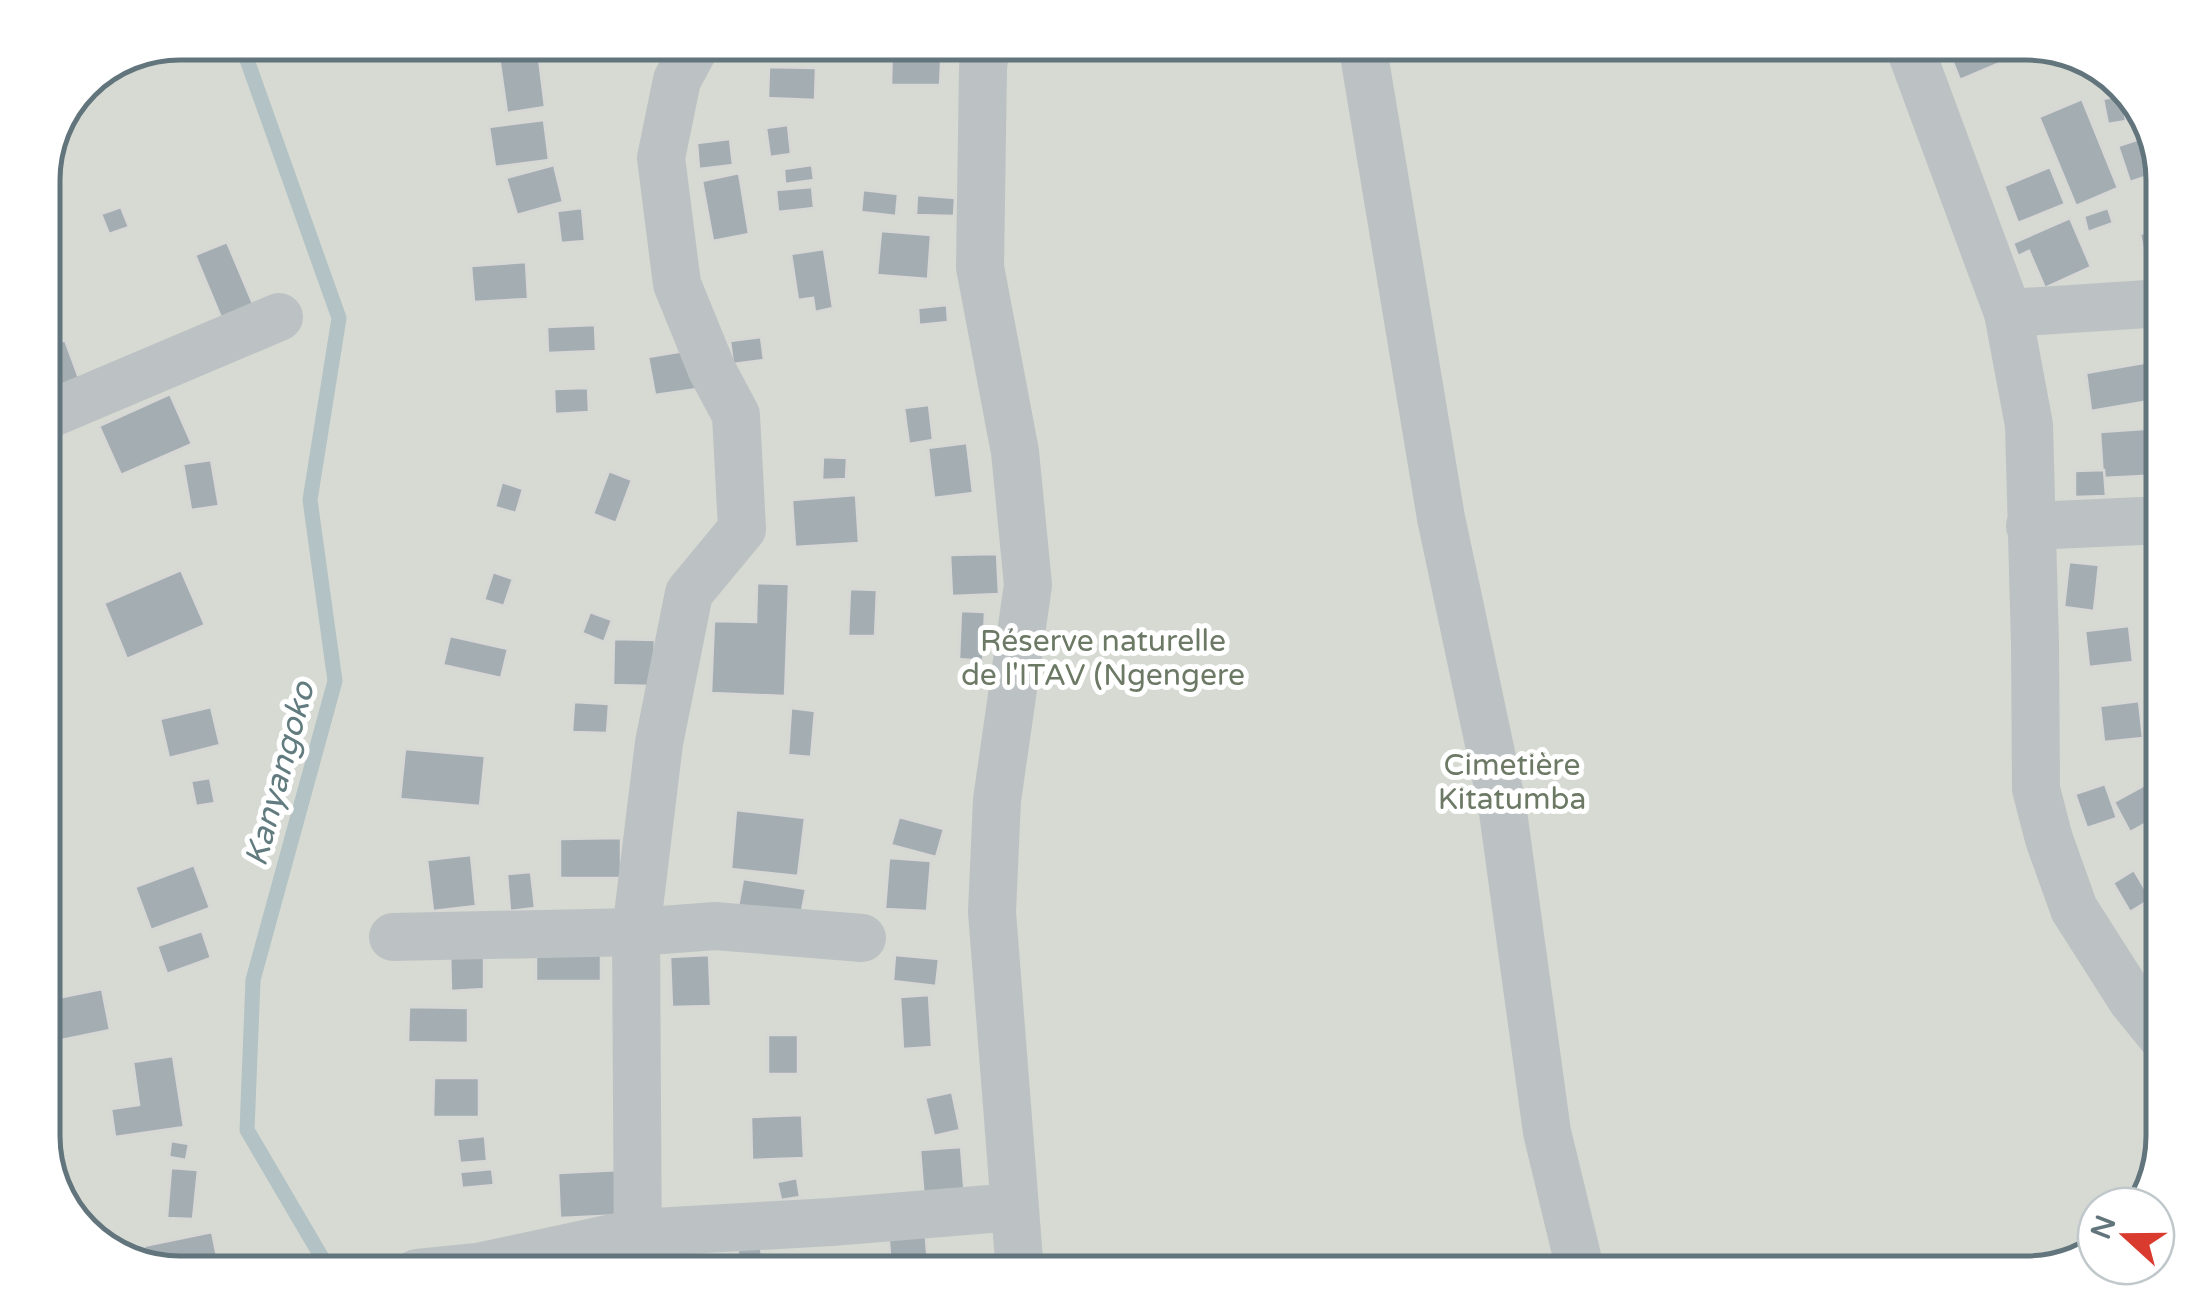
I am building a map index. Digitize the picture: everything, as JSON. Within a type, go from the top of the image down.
[{"type":"street","points":[[637,1253],[636,932],[659,743],[689,594],[742,529],[736,416],[712,370],[677,284],[662,158],[677,80],[688,60]]},
{"type":"street","points":[[984,60],[980,267],[1015,452],[1028,585],[997,800],[992,912],[1018,1256]]},
{"type":"street","points":[[1365,60],[1442,518],[1502,805],[1547,1132],[1577,1256]]},
{"type":"street","points":[[1915,60],[2008,313],[2029,425],[2036,789],[2074,910],[2146,1017]]},
{"type":"street","points":[[2008,313],[2146,304]]},
{"type":"street","points":[[60,410],[279,318]]},
{"type":"street","points":[[2030,526],[2146,521]]},
{"type":"street","points":[[393,937],[636,932],[715,926],[862,938]]},
{"type":"street","points":[[605,1256],[831,1222],[1014,1207]]},
{"type":"green space","name":"Réserve naturelle de l'ITAV (Ngengere","points":[[180,60],[2026,60],[2057,64],[2086,76],[2111,95],[2130,120],[2140,141],[2146,172],[2146,1136],[2135,1186],[2076,1186],[2076,1245],[2026,1256],[180,1256],[149,1252],[120,1240],[80,1203],[66,1175],[60,1144],[60,172],[72,127],[101,90],[120,76],[141,66]]},
{"type":"building","points":[[499,60],[539,60],[545,107],[507,113]]},
{"type":"building","points":[[892,60],[941,60],[940,85],[891,85]]},
{"type":"building","points":[[1952,60],[2007,60],[1960,80]]},
{"type":"building","points":[[769,67],[816,68],[815,100],[768,98]]},
{"type":"building","points":[[2113,97],[2125,112],[2126,121],[2108,124],[2103,99]]},
{"type":"building","points":[[2082,99],[2118,188],[2076,206],[2039,117]]},
{"type":"building","points":[[544,120],[549,160],[495,167],[489,127]]},
{"type":"building","points":[[788,125],[791,154],[770,157],[766,128]]},
{"type":"building","points":[[730,139],[733,165],[699,169],[697,143]]},
{"type":"building","points":[[2139,139],[2146,177],[2130,182],[2118,146]]},
{"type":"building","points":[[554,165],[563,202],[517,215],[506,178]]},
{"type":"building","points":[[812,165],[814,180],[785,184],[784,169]]},
{"type":"building","points":[[2050,167],[2065,204],[2018,223],[2004,186]]},
{"type":"building","points":[[739,173],[749,234],[713,241],[702,181]]},
{"type":"building","points":[[812,187],[814,208],[778,212],[776,190]]},
{"type":"building","points":[[863,190],[898,194],[896,216],[861,212]]},
{"type":"building","points":[[917,195],[955,198],[954,216],[916,215]]},
{"type":"building","points":[[121,207],[129,227],[109,234],[101,214]]},
{"type":"building","points":[[582,208],[585,241],[561,243],[557,211]]},
{"type":"building","points":[[2108,208],[2113,223],[2088,232],[2084,216]]},
{"type":"building","points":[[2070,218],[2091,267],[2045,288],[2029,251],[2018,256],[2013,243]]},
{"type":"building","points":[[881,231],[931,235],[928,279],[877,275]]},
{"type":"building","points":[[2146,233],[2146,265],[2140,234]]},
{"type":"building","points":[[227,242],[254,306],[222,320],[195,255]]},
{"type":"building","points":[[824,249],[833,308],[815,312],[813,298],[798,300],[791,254]]},
{"type":"building","points":[[526,262],[528,299],[474,302],[471,266]]},
{"type":"building","points":[[947,305],[948,322],[919,325],[918,308]]},
{"type":"building","points":[[595,325],[596,351],[548,353],[547,327]]},
{"type":"building","points":[[761,337],[764,360],[733,364],[730,341]]},
{"type":"building","points":[[65,340],[79,378],[60,385],[60,342]]},
{"type":"building","points":[[690,350],[697,389],[655,395],[648,357]]},
{"type":"building","points":[[2146,363],[2146,402],[2091,411],[2086,373]]},
{"type":"building","points":[[588,388],[589,412],[555,414],[554,389]]},
{"type":"building","points":[[170,394],[192,444],[121,475],[99,426]]},
{"type":"building","points":[[929,405],[933,440],[909,444],[904,408]]},
{"type":"building","points":[[2146,429],[2146,476],[2103,478],[2100,432]]},
{"type":"building","points":[[967,443],[973,493],[934,498],[928,448]]},
{"type":"building","points":[[823,457],[847,458],[846,479],[822,480]]},
{"type":"building","points":[[211,460],[219,506],[191,510],[183,464]]},
{"type":"building","points":[[2104,470],[2106,496],[2075,497],[2075,471]]},
{"type":"building","points":[[609,471],[632,480],[616,523],[593,514]]},
{"type":"building","points":[[502,482],[523,489],[516,513],[495,507]]},
{"type":"building","points":[[856,495],[859,543],[795,547],[792,500]]},
{"type":"building","points":[[997,554],[999,594],[952,596],[950,555]]},
{"type":"building","points":[[2069,562],[2099,565],[2094,611],[2064,607]]},
{"type":"building","points":[[181,570],[205,625],[127,659],[104,603]]},
{"type":"building","points":[[493,572],[513,579],[504,606],[484,600]]},
{"type":"building","points":[[757,583],[789,584],[785,696],[711,693],[714,621],[756,622]]},
{"type":"building","points":[[850,589],[877,590],[875,636],[848,636]]},
{"type":"building","points":[[961,611],[985,612],[983,661],[959,659]]},
{"type":"building","points":[[590,612],[612,620],[604,642],[582,633]]},
{"type":"building","points":[[2129,626],[2133,662],[2089,667],[2085,631]]},
{"type":"building","points":[[450,636],[508,649],[501,678],[443,665]]},
{"type":"building","points":[[614,639],[655,640],[653,686],[613,685]]},
{"type":"building","points":[[2139,701],[2143,738],[2104,742],[2100,706]]},
{"type":"building","points":[[574,702],[609,704],[607,733],[572,732]]},
{"type":"building","points":[[211,707],[220,745],[169,758],[160,719]]},
{"type":"building","points":[[791,708],[815,711],[811,757],[788,755]]},
{"type":"building","points":[[405,749],[485,756],[480,806],[400,799]]},
{"type":"building","points":[[210,778],[215,803],[196,806],[191,781]]},
{"type":"building","points":[[2105,784],[2117,818],[2087,828],[2075,794]]},
{"type":"building","points":[[2145,785],[2146,823],[2130,832],[2114,802]]},
{"type":"building","points":[[736,810],[805,818],[798,876],[731,869]]},
{"type":"building","points":[[899,817],[944,829],[936,857],[891,845]]},
{"type":"building","points":[[621,838],[621,878],[560,878],[560,839]]},
{"type":"building","points":[[471,855],[476,906],[433,911],[427,860]]},
{"type":"building","points":[[889,858],[931,861],[927,911],[885,909]]},
{"type":"building","points":[[194,865],[210,908],[151,930],[135,887]]},
{"type":"building","points":[[2134,870],[2146,890],[2146,902],[2130,912],[2113,883]]},
{"type":"building","points":[[531,872],[535,908],[510,911],[507,874]]},
{"type":"building","points":[[743,879],[806,889],[800,922],[737,912]]},
{"type":"building","points":[[202,931],[211,958],[167,974],[157,946]]},
{"type":"building","points":[[536,942],[601,942],[601,981],[536,981]]},
{"type":"building","points":[[484,946],[484,989],[451,991],[450,947]]},
{"type":"building","points":[[709,955],[711,1006],[672,1007],[670,957]]},
{"type":"building","points":[[895,955],[939,959],[936,986],[893,981]]},
{"type":"building","points":[[102,989],[110,1030],[60,1040],[60,998]]},
{"type":"building","points":[[929,995],[932,1047],[903,1049],[900,997]]},
{"type":"building","points":[[409,1007],[468,1008],[468,1043],[408,1042]]},
{"type":"building","points":[[768,1035],[798,1035],[798,1074],[768,1074]]},
{"type":"building","points":[[173,1056],[184,1127],[115,1137],[111,1109],[139,1105],[133,1062]]},
{"type":"building","points":[[434,1078],[479,1078],[479,1117],[433,1117]]},
{"type":"building","points":[[952,1092],[960,1130],[934,1136],[925,1098]]},
{"type":"building","points":[[802,1115],[804,1158],[752,1160],[751,1117]]},
{"type":"building","points":[[485,1136],[487,1161],[460,1163],[457,1139]]},
{"type":"building","points":[[171,1141],[189,1144],[186,1160],[169,1157]]},
{"type":"building","points":[[961,1147],[965,1197],[924,1200],[920,1150]]},
{"type":"building","points":[[171,1168],[198,1170],[193,1219],[167,1218]]},
{"type":"building","points":[[492,1169],[494,1185],[462,1188],[460,1172]]},
{"type":"building","points":[[621,1170],[623,1215],[560,1218],[558,1173]]},
{"type":"building","points":[[797,1178],[800,1197],[781,1200],[777,1182]]},
{"type":"building","points":[[925,1227],[927,1256],[890,1256],[888,1230]]},
{"type":"building","points":[[212,1232],[217,1256],[164,1255],[145,1251],[144,1246]]},
{"type":"building","points":[[760,1243],[762,1256],[738,1256],[737,1247]]},
{"type":"building","points":[[693,1245],[693,1256],[649,1256],[649,1246]]},
{"type":"waterway","name":"Kanyangoko","points":[[247,60],[339,318],[310,500],[335,681],[253,980],[247,1130],[321,1256]]},
{"type":"park label","name":"Cimetière Kitatumba","points":[[1512,782]]}]
